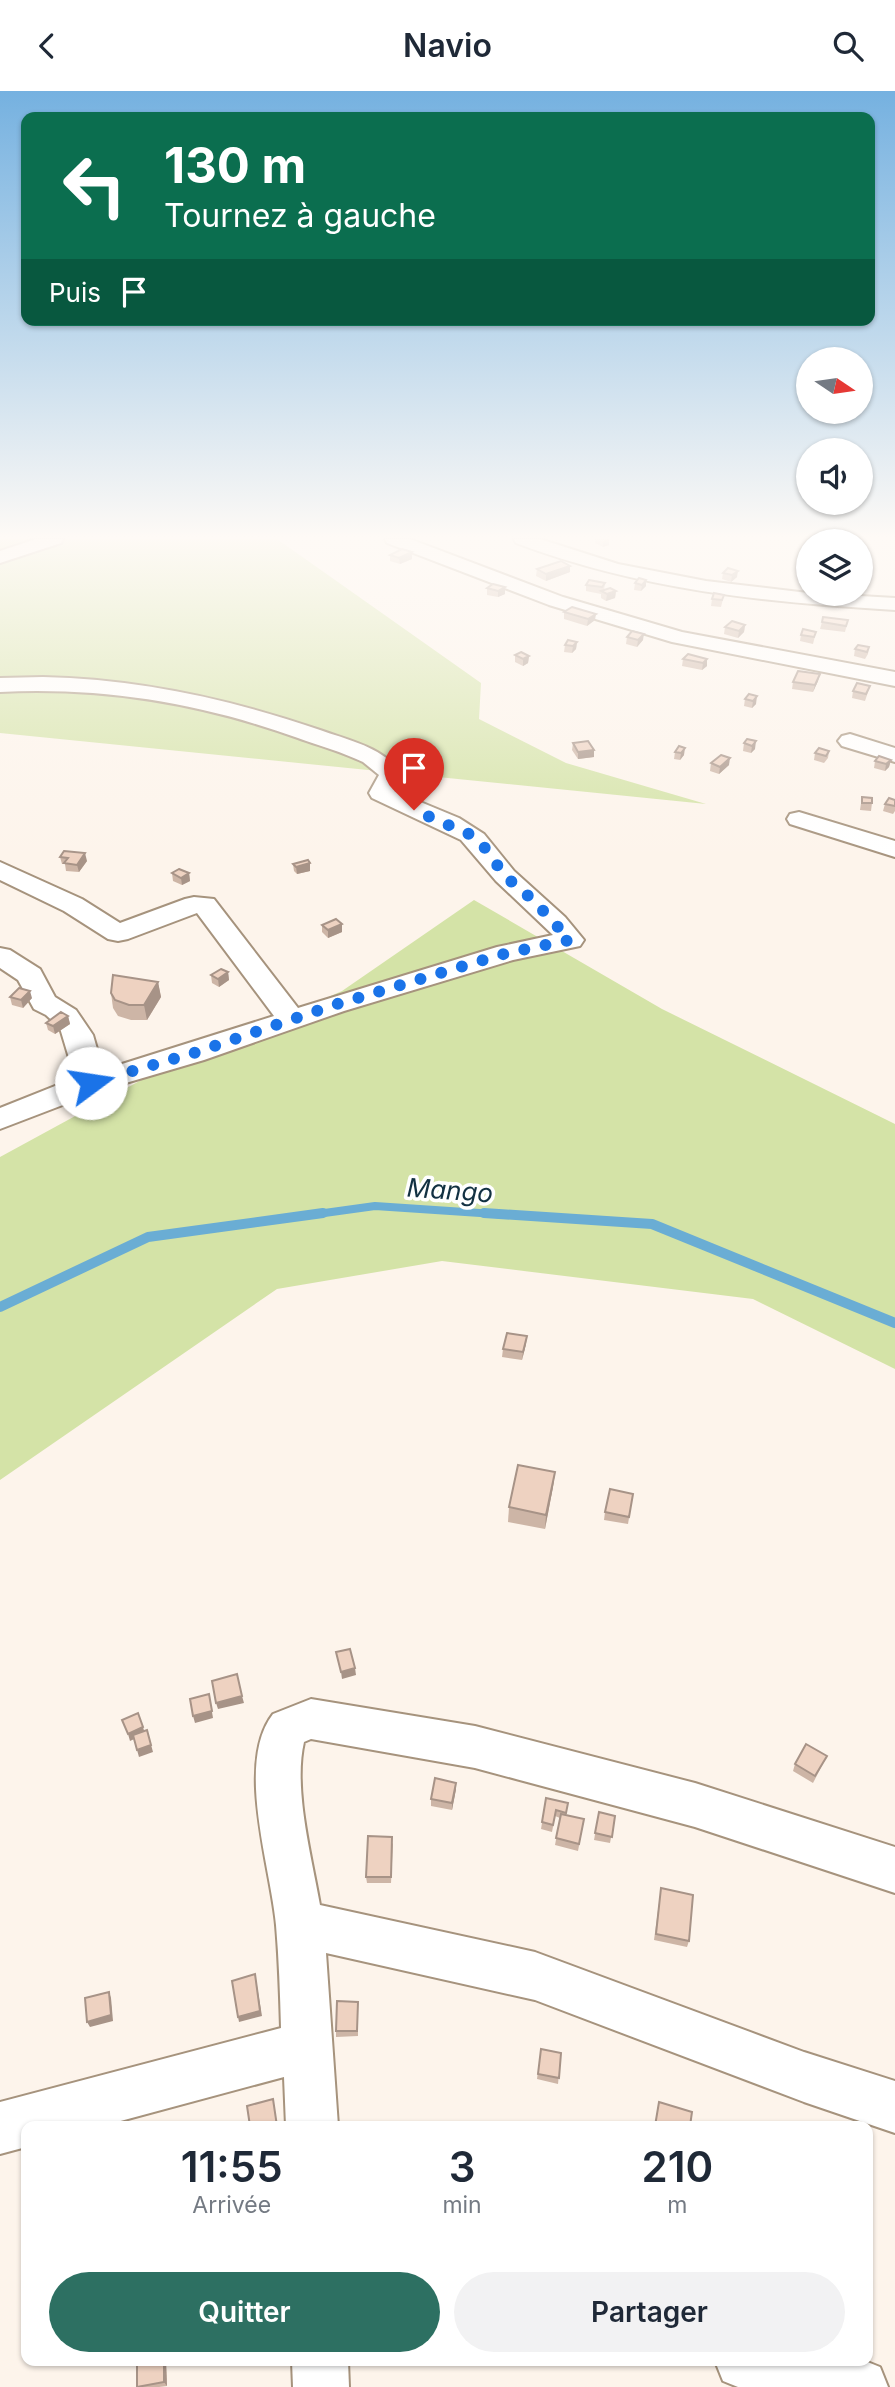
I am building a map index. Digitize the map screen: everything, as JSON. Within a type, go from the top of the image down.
[{"type":"street","points":[[721,646],[895,679]]},
{"type":"street","points":[[0,685],[69,683],[168,693],[219,705],[352,749],[388,768],[391,775],[381,793],[469,834],[482,844],[505,876],[534,901],[570,939],[507,953],[91,1083],[2,1116]]},
{"type":"street","points":[[850,741],[895,755]]},
{"type":"street","points":[[799,819],[895,849]]},
{"type":"street","points":[[0,870],[73,905],[118,933],[194,905],[205,905],[292,1020]]},
{"type":"street","points":[[0,956],[30,975],[44,1003],[62,1010],[70,1020],[77,1031],[91,1083]]},
{"type":"street","points":[[312,2121],[300,1924],[278,1772],[284,1735],[292,1724],[311,1719],[488,1750],[695,1805],[895,1870]]},
{"type":"street","points":[[300,1924],[535,1976],[804,2077],[895,2107]]},
{"type":"street","points":[[26,2121],[307,2046]]},
{"type":"street","points":[[0,2128],[21,2122]]},
{"type":"street","points":[[320,2366],[321,2387]]},
{"type":"street","points":[[766,2366],[860,2387]]},
{"type":"green space","points":[[0,646],[429,646],[481,683],[479,719],[566,763],[706,804],[0,733]]},
{"type":"green space","points":[[474,900],[662,1009],[895,1124],[895,1369],[753,1299],[442,1261],[277,1289],[0,1480],[0,1157],[145,1078],[342,991]]},
{"type":"building","points":[[857,646],[869,647],[867,652],[855,649]]},
{"type":"building","points":[[521,652],[529,656],[523,659],[515,655]]},
{"type":"building","points":[[688,654],[707,659],[703,663],[683,659]]},
{"type":"building","points":[[798,671],[820,674],[815,685],[793,682]]},
{"type":"building","points":[[857,683],[870,686],[866,694],[853,691]]},
{"type":"building","points":[[749,694],[757,696],[753,701],[745,699]]},
{"type":"building","points":[[747,739],[756,741],[752,746],[744,743]]},
{"type":"building","points":[[588,741],[594,750],[578,752],[573,743]]},
{"type":"building","points":[[679,746],[685,748],[681,753],[675,752]]},
{"type":"building","points":[[819,748],[829,751],[826,756],[815,753]]},
{"type":"building","points":[[721,755],[730,758],[720,767],[711,763]]},
{"type":"building","points":[[879,756],[891,760],[886,764],[875,761]]},
{"type":"building","points":[[862,797],[872,798],[872,803],[862,803]]},
{"type":"building","points":[[889,798],[895,800],[895,806],[885,804]]},
{"type":"building","points":[[64,851],[85,853],[77,865],[64,863],[68,858],[60,857]]},
{"type":"building","points":[[308,860],[310,863],[296,867],[293,864]]},
{"type":"building","points":[[179,869],[189,873],[181,878],[172,873]]},
{"type":"building","points":[[336,919],[342,924],[328,930],[322,925]]},
{"type":"building","points":[[221,969],[228,972],[218,979],[211,975]]},
{"type":"building","points":[[113,975],[158,982],[144,1005],[129,1005],[115,1000],[111,993]]},
{"type":"building","points":[[19,988],[30,991],[21,1000],[10,997]]},
{"type":"building","points":[[61,1012],[68,1016],[53,1026],[46,1023]]},
{"type":"building","points":[[507,1333],[527,1336],[523,1352],[503,1349]]},
{"type":"building","points":[[518,1465],[555,1472],[546,1515],[509,1507]]},
{"type":"building","points":[[610,1489],[633,1494],[629,1517],[605,1512]]},
{"type":"building","points":[[350,1649],[355,1668],[341,1672],[336,1652]]},
{"type":"building","points":[[237,1674],[242,1696],[216,1703],[212,1681]]},
{"type":"building","points":[[209,1694],[212,1711],[193,1716],[190,1699]]},
{"type":"building","points":[[138,1713],[143,1727],[128,1734],[122,1720]]},
{"type":"building","points":[[147,1730],[151,1745],[137,1750],[133,1735]]},
{"type":"building","points":[[806,1744],[827,1756],[815,1776],[795,1764]]},
{"type":"building","points":[[435,1778],[456,1783],[452,1803],[431,1799]]},
{"type":"building","points":[[546,1798],[568,1803],[566,1813],[556,1810],[553,1825],[542,1822]]},
{"type":"building","points":[[599,1812],[615,1816],[612,1837],[595,1833]]},
{"type":"building","points":[[561,1814],[584,1819],[579,1844],[556,1838]]},
{"type":"building","points":[[368,1836],[392,1837],[391,1877],[366,1877]]},
{"type":"building","points":[[661,1888],[693,1895],[689,1941],[656,1934]]},
{"type":"building","points":[[255,1974],[260,2011],[238,2017],[232,1981]]},
{"type":"building","points":[[109,1992],[111,2015],[87,2022],[85,1998]]},
{"type":"building","points":[[337,2001],[358,2002],[357,2031],[336,2031]]},
{"type":"building","points":[[541,2049],[561,2053],[559,2078],[538,2074]]},
{"type":"building","points":[[273,2099],[276,2121],[249,2121],[247,2106]]},
{"type":"building","points":[[659,2102],[692,2112],[691,2121],[656,2121]]},
{"type":"building","points":[[137,2366],[164,2366],[164,2382],[137,2387]]},
{"type":"waterway","name":"Mango","points":[[310,1215],[375,1206],[511,1215]]},
{"type":"waterway","name":"Mango","points":[[0,1307],[148,1237],[323,1213]]},
{"type":"waterway","name":"Mango","points":[[484,1213],[652,1224],[895,1323]]},
{"type":"route","points":[[91,1083],[507,953],[570,940],[534,901],[505,876],[482,844],[469,834],[414,810]]}]
